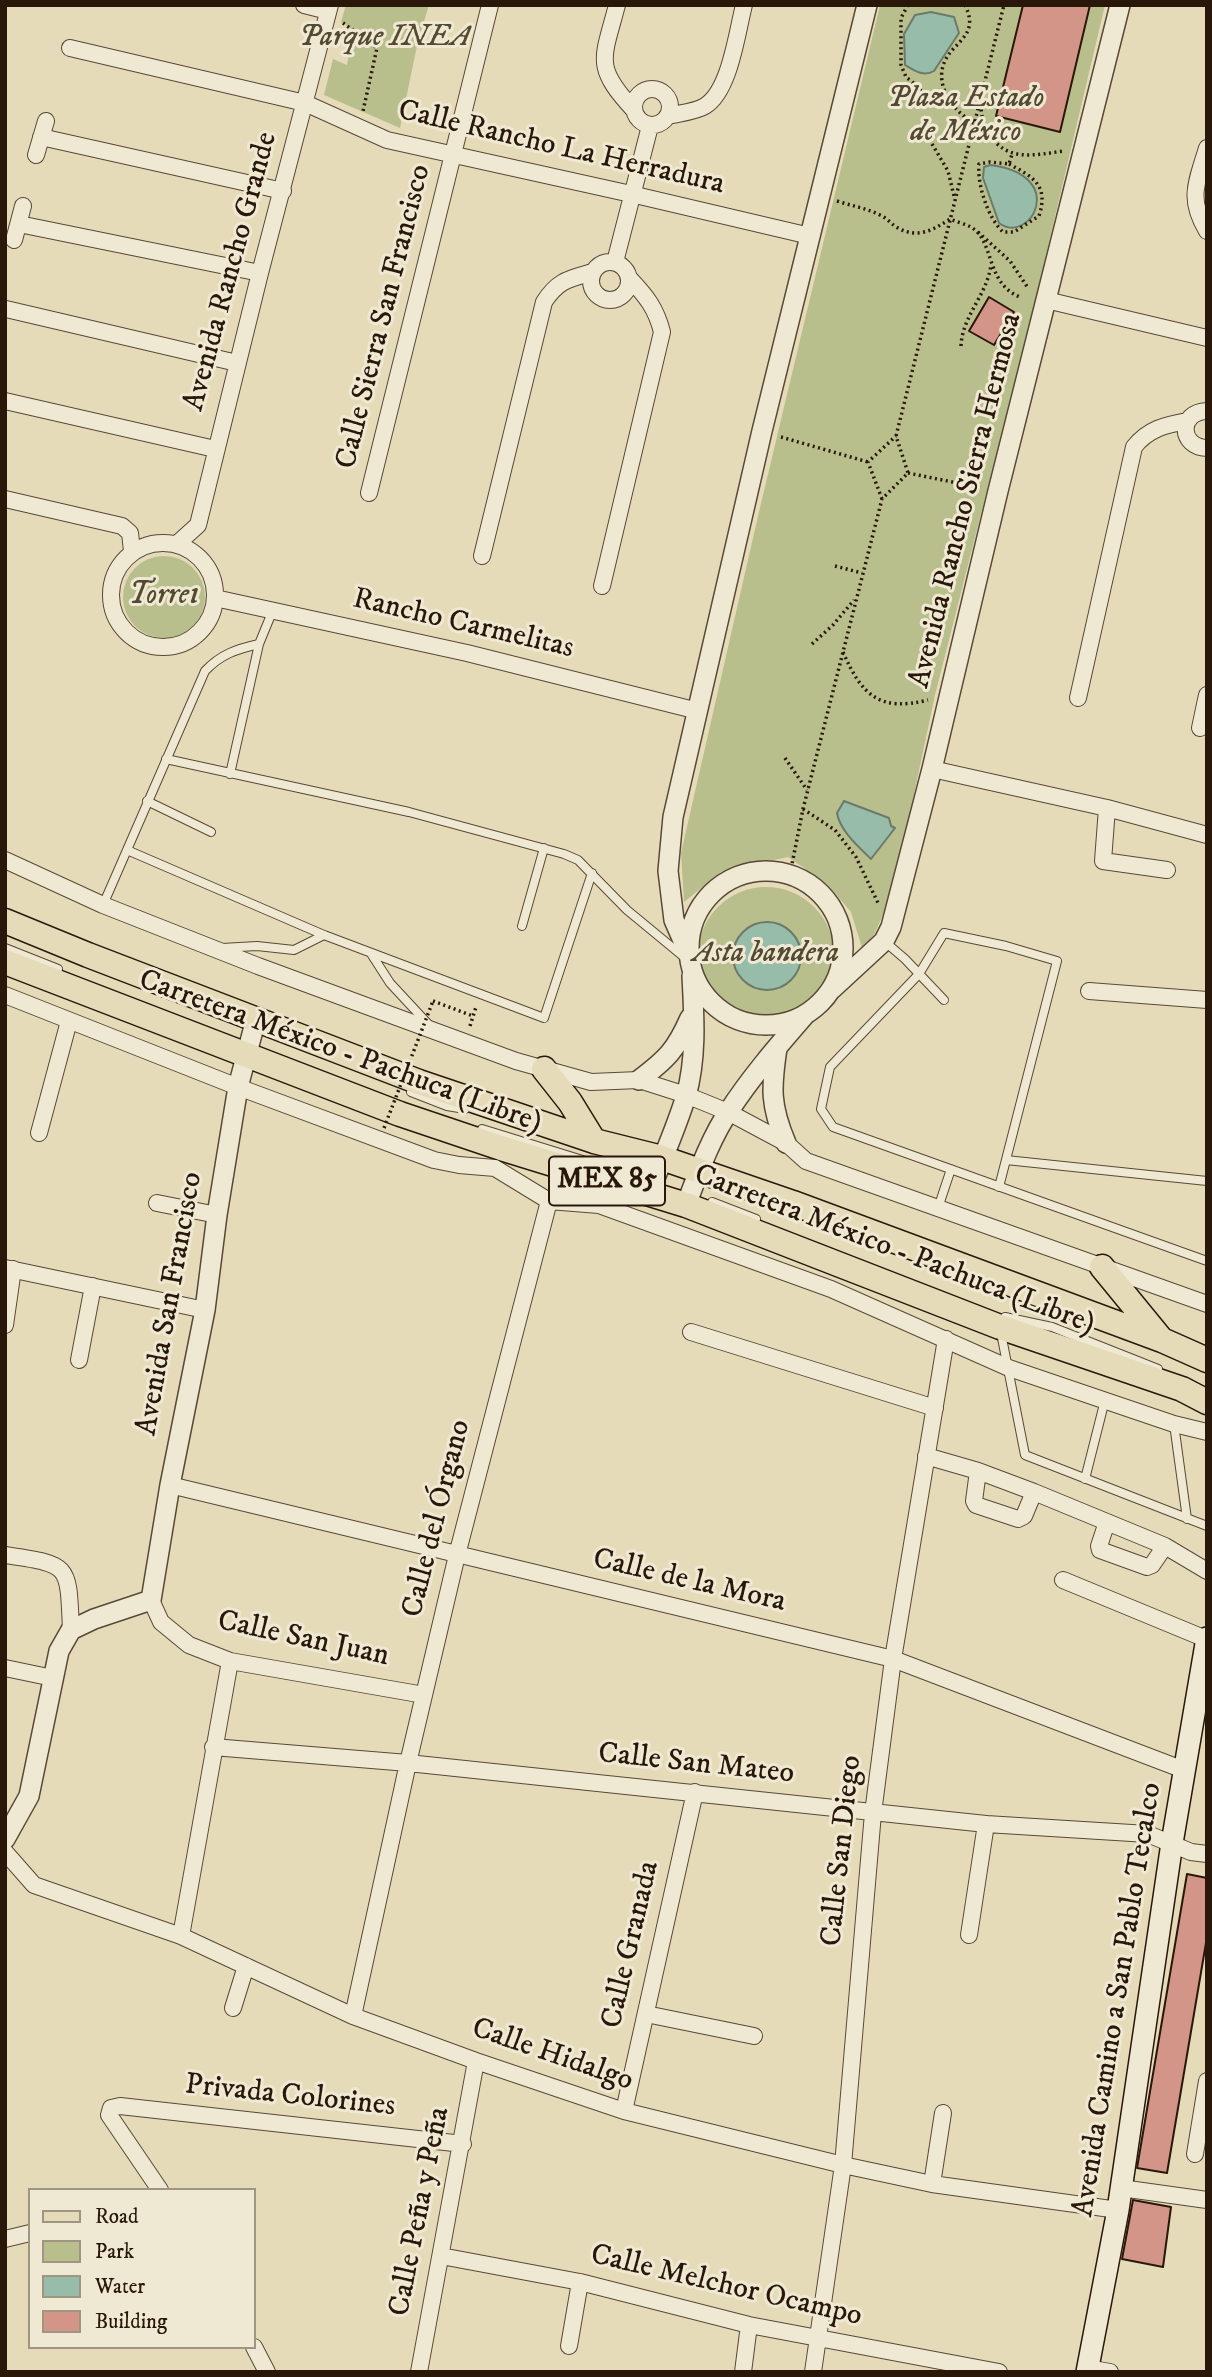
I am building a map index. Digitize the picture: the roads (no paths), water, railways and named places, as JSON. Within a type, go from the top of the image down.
[{"type":"main road","name":"Carretera México - Pachuca (Libre)","points":[[5,921],[88,955],[400,1114],[498,1158],[658,1175],[691,1187],[806,1208],[1162,1340],[1199,1362]]},
{"type":"main road","name":"Carretera México - Pachuca (Libre)","points":[[5,962],[250,1036],[419,1082],[594,1141],[658,1175],[691,1187],[837,1264],[1000,1327],[1182,1389],[1207,1402]]},
{"type":"main road","points":[[544,1069],[570,1102],[594,1141]]},
{"type":"main road","points":[[1102,1266],[1162,1340]]},
{"type":"main road","name":"Avenida Camino a San Pablo Tecalco","points":[[1087,2370],[1118,2210],[1172,1843],[1207,1638]]},
{"type":"street","points":[[304,5],[328,13]]},
{"type":"street","name":"Calle Sierra San Francisco","points":[[369,493],[490,5]]},
{"type":"street","points":[[617,5],[603,57],[605,71],[614,89],[634,110],[639,121],[650,126],[660,123],[668,116],[703,107],[714,99],[723,85],[744,5]]},
{"type":"street","points":[[804,1016],[771,1026],[737,1021],[709,1001],[674,920],[668,871],[673,817],[762,431],[867,5]]},
{"type":"street","name":"Avenida Rancho Sierra Hermosa","points":[[888,934],[932,769],[998,491],[1120,5]]},
{"type":"street","name":"Avenida Rancho Grande","points":[[177,544],[198,525],[215,449],[328,13]]},
{"type":"street","name":"Calle Rancho La Herradura","points":[[70,48],[305,103],[387,140],[810,236]]},
{"type":"street","points":[[634,110],[634,102],[639,94],[646,89],[654,89],[662,92],[668,99],[668,116]]},
{"type":"street","points":[[36,155],[46,121]]},
{"type":"street","points":[[615,262],[650,126]]},
{"type":"street","points":[[41,137],[283,191]]},
{"type":"street","points":[[1207,148],[1194,194],[1196,210],[1207,231]]},
{"type":"street","points":[[15,240],[23,206]]},
{"type":"street","points":[[19,224],[260,274]]},
{"type":"street","points":[[482,556],[544,302],[552,290],[564,280],[593,272],[602,264],[615,262],[625,268],[630,279],[650,300],[662,332],[602,586]]},
{"type":"street","points":[[593,272],[593,290],[607,301],[624,295],[629,288],[630,279]]},
{"type":"street","points":[[11,292],[6,312],[237,363]]},
{"type":"street","points":[[1046,300],[1207,338]]},
{"type":"street","points":[[5,401],[215,449]]},
{"type":"street","points":[[1206,407],[1194,413],[1187,421],[1185,430],[1188,439],[1195,446],[1207,448]]},
{"type":"street","points":[[1078,698],[1134,447],[1143,436],[1161,426],[1187,421]]},
{"type":"street","points":[[5,499],[121,526],[130,533],[132,551]]},
{"type":"street","points":[[154,543],[177,544],[198,555],[211,575],[215,598],[209,621],[193,638],[172,647],[148,646],[128,634],[114,615],[110,592],[117,569],[132,551],[154,543]]},
{"type":"street","name":"Rancho Carmelitas","points":[[215,598],[467,653],[698,711]]},
{"type":"street","points":[[1200,728],[1207,695]]},
{"type":"street","points":[[932,769],[1107,808],[1207,835]]},
{"type":"street","points":[[1107,808],[1103,860],[1167,870]]},
{"type":"street","points":[[5,860],[103,905],[214,949],[465,1042],[591,1082],[639,1080],[686,1095],[728,1112],[786,1143],[806,1161],[1207,1304]]},
{"type":"street","points":[[636,1219],[658,1175],[686,1095],[691,1065],[693,1010],[690,961],[692,922],[708,896],[731,878],[760,870],[790,874],[815,887],[833,908],[843,935],[842,963],[832,989]]},
{"type":"street","points":[[677,1233],[691,1187],[728,1112],[804,1016],[818,1006],[888,934]]},
{"type":"street","points":[[1089,991],[1207,1000]]},
{"type":"street","points":[[5,995],[238,1087],[434,1160],[459,1165],[498,1158],[549,1201],[599,1205],[831,1289],[1009,1368],[1174,1424],[1207,1432]]},
{"type":"street","points":[[639,1080],[662,1063],[678,1045],[693,1010]]},
{"type":"street","points":[[39,1133],[69,1021]]},
{"type":"street","name":"Avenida San Francisco","points":[[151,1600],[170,1485],[205,1310],[238,1087],[250,1036]]},
{"type":"street","points":[[777,1048],[771,1087],[775,1118],[786,1143]]},
{"type":"street","name":"Calle del Órgano","points":[[353,2016],[457,1555],[549,1201]]},
{"type":"street","points":[[157,1203],[217,1215]]},
{"type":"street","points":[[831,1289],[837,1264]]},
{"type":"street","points":[[5,1325],[9,1268],[205,1310]]},
{"type":"street","points":[[79,1360],[93,1286]]},
{"type":"street","points":[[691,1332],[935,1408]]},
{"type":"street","name":"Calle San Diego","points":[[813,2372],[843,2165],[873,1813],[893,1659],[946,1339]]},
{"type":"street","points":[[926,1456],[978,1471],[1107,1522],[1165,1546],[1207,1572]]},
{"type":"street","points":[[978,1471],[974,1501],[976,1506],[1018,1519],[1024,1516],[1034,1492]]},
{"type":"street","name":"Calle de la Mora","points":[[170,1485],[893,1659],[1184,1770]]},
{"type":"street","points":[[1107,1522],[1100,1550],[1147,1567],[1152,1565],[1165,1546]]},
{"type":"street","points":[[5,1555],[51,1562],[62,1570],[69,1585],[71,1630],[59,1651],[29,1796],[5,1839]]},
{"type":"street","points":[[1063,1580],[1207,1638]]},
{"type":"street","points":[[71,1630],[94,1619],[151,1600]]},
{"type":"street","name":"Calle San Juan","points":[[151,1600],[161,1622],[189,1645],[230,1661],[424,1695]]},
{"type":"street","points":[[181,1936],[230,1661]]},
{"type":"street","points":[[5,1668],[53,1678]]},
{"type":"street","name":"Calle San Mateo","points":[[213,1747],[408,1763],[986,1824],[1148,1834],[1191,1852],[1207,1854]]},
{"type":"street","name":"Calle Granada","points":[[624,2111],[695,1792]]},
{"type":"street","points":[[969,1935],[986,1824]]},
{"type":"street","name":"Calle Hidalgo","points":[[5,1852],[34,1885],[181,1936],[353,2016],[624,2111],[932,2184],[1118,2210]]},
{"type":"street","points":[[233,2008],[246,1966]]},
{"type":"street","points":[[646,2014],[754,2036]]},
{"type":"street","name":"Calle Peña y Peña","points":[[419,2372],[463,2144],[476,2061]]},
{"type":"street","points":[[1195,2154],[1207,2081]]},
{"type":"street","name":"Privada Colorines","points":[[159,2188],[109,2115],[111,2108],[120,2106],[463,2144]]},
{"type":"street","points":[[932,2184],[943,2113]]},
{"type":"street","points":[[1121,2188],[1207,2200]]},
{"type":"street","points":[[5,2239],[28,2233]]},
{"type":"street","name":"Calle Melchor Ocampo","points":[[441,2256],[580,2282],[749,2325],[999,2372]]},
{"type":"street","points":[[569,2346],[580,2282]]},
{"type":"street","points":[[743,2372],[749,2325]]},
{"type":"street","points":[[255,2349],[267,2372]]},
{"type":"street","points":[[1087,2370],[1110,2372]]},
{"type":"lane","points":[[230,774],[260,643],[273,610]]},
{"type":"lane","points":[[103,905],[205,671],[216,659],[229,651],[260,643]]},
{"type":"lane","points":[[166,758],[408,811],[544,848],[578,860],[627,910],[690,961]]},
{"type":"lane","points":[[147,801],[211,832]]},
{"type":"lane","points":[[522,926],[544,848]]},
{"type":"lane","points":[[127,849],[324,935],[544,1018],[592,873]]},
{"type":"lane","points":[[999,1187],[1057,961],[1006,946],[944,933],[919,974],[830,1067],[821,1109],[833,1127],[951,1170],[1207,1261]]},
{"type":"lane","points":[[888,934],[919,974],[944,1000]]},
{"type":"lane","points":[[214,949],[257,946],[295,950],[324,935]]},
{"type":"lane","points":[[5,948],[68,974]]},
{"type":"lane","points":[[372,954],[390,983],[433,1030]]},
{"type":"lane","points":[[85,964],[123,979]]},
{"type":"lane","points":[[325,1075],[422,1113],[458,1123]]},
{"type":"lane","points":[[397,1086],[447,1106],[488,1112],[634,1161]]},
{"type":"lane","points":[[470,1126],[658,1175]]},
{"type":"lane","points":[[1006,1160],[1207,1181]]},
{"type":"lane","points":[[938,1208],[951,1170]]},
{"type":"lane","points":[[691,1187],[761,1221]]},
{"type":"lane","points":[[934,1291],[985,1312],[1052,1327],[1168,1372]]},
{"type":"lane","points":[[1000,1327],[1025,1455],[1207,1527]]},
{"type":"lane","points":[[1199,1362],[1207,1370]]},
{"type":"lane","points":[[1085,1479],[1105,1400]]},
{"type":"lane","points":[[1174,1424],[1187,1519]]},
{"type":"water","points":[[931,12],[954,17],[959,33],[934,71],[923,73],[905,65],[904,34],[915,15]]},
{"type":"water","points":[[990,165],[1015,171],[1030,182],[1036,194],[1036,206],[1031,217],[1022,225],[1011,228],[999,223],[983,178],[984,167]]},
{"type":"water","points":[[844,801],[889,818],[891,826],[895,828],[871,859],[851,838],[839,820],[837,813]]},
{"type":"water","points":[[767,922],[780,925],[791,932],[798,943],[801,956],[798,969],[791,980],[780,987],[767,990],[754,987],[743,980],[736,969],[733,956],[736,943],[743,932],[754,925]]},
{"type":"park label","name":"Parque INEA","points":[[385,39]]},
{"type":"park label","name":"Plaza Estado de México","points":[[966,117]]},
{"type":"park label","name":"Torre1","points":[[164,597]]},
{"type":"park label","name":"Asta bandera","points":[[766,955]]}]
